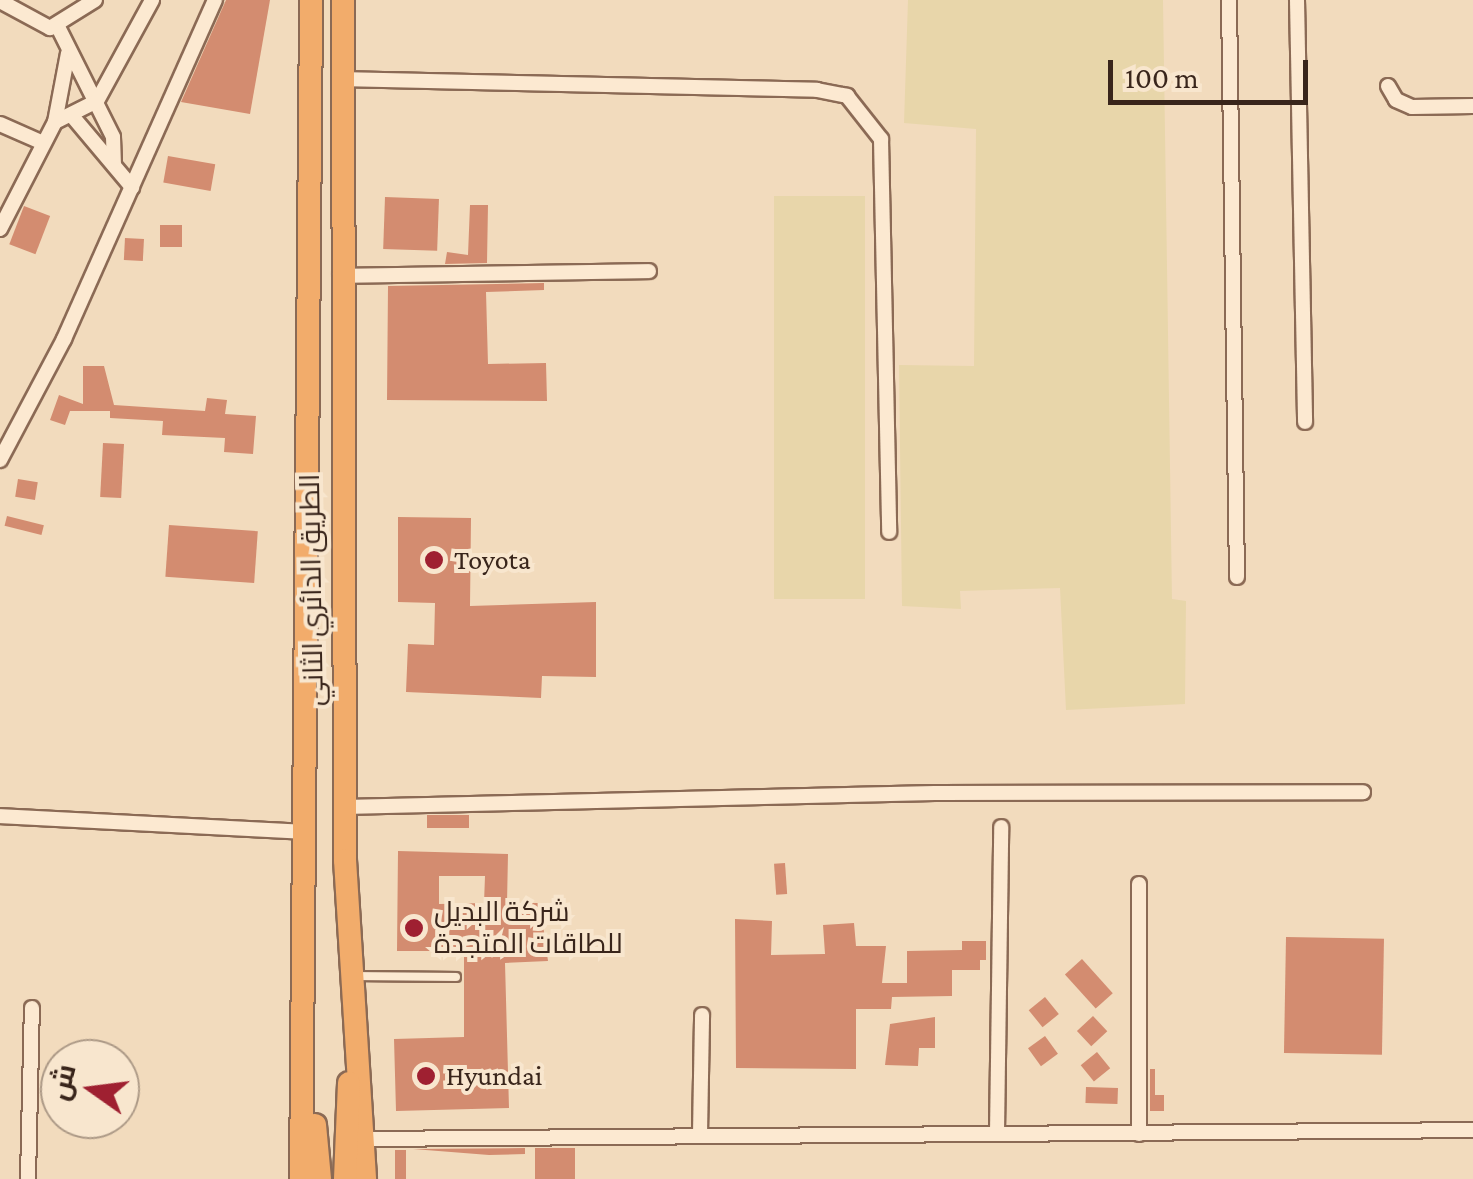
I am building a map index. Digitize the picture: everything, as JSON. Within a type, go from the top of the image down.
[{"type":"highway","name":"الطريق الدائري الثاني","points":[[301,1179],[311,0]]},
{"type":"highway","name":"الطريق الدائري الثاني","points":[[343,0],[338,79],[344,860],[365,1179]]},
{"type":"highway","points":[[344,860],[345,1179]]},
{"type":"highway","points":[[304,997],[320,1179]]},
{"type":"street","points":[[58,27],[95,0]]},
{"type":"street","points":[[54,122],[97,101],[152,0]]},
{"type":"street","points":[[0,460],[132,187],[215,0]]},
{"type":"street","points":[[1229,0],[1237,577]]},
{"type":"street","points":[[1297,0],[1306,422]]},
{"type":"street","points":[[0,1],[58,27],[68,54],[97,101],[113,137],[114,164]]},
{"type":"street","points":[[0,229],[54,122],[68,54]]},
{"type":"street","points":[[338,79],[817,90],[847,96],[880,140],[890,532]]},
{"type":"street","points":[[1388,86],[1396,100],[1412,108],[1473,106]]},
{"type":"street","points":[[73,116],[132,187]]},
{"type":"street","points":[[0,124],[41,142]]},
{"type":"street","points":[[339,276],[649,271]]},
{"type":"street","points":[[344,808],[934,792],[1363,792]]},
{"type":"street","points":[[0,816],[305,832]]},
{"type":"street","points":[[997,1132],[1001,827]]},
{"type":"street","points":[[1138,1134],[1139,884]]},
{"type":"street","points":[[28,1179],[32,1008]]},
{"type":"street","points":[[700,1134],[702,1015]]},
{"type":"street","points":[[364,1139],[1473,1130]]},
{"type":"lane","points":[[353,976],[456,977]]},
{"type":"shaded area","points":[[908,0],[1163,0],[1172,599],[1186,601],[1185,704],[1066,710],[1060,588],[960,591],[961,609],[902,606],[899,365],[974,366],[976,129],[904,123]]},
{"type":"shaded area","points":[[774,196],[865,196],[865,599],[774,599]]},
{"type":"building","points":[[226,0],[270,0],[250,114],[181,102]]},
{"type":"building","points":[[168,156],[215,164],[211,191],[163,183]]},
{"type":"building","points":[[385,197],[439,199],[437,251],[383,249]]},
{"type":"building","points":[[470,205],[488,205],[487,263],[445,264],[447,252],[468,255]]},
{"type":"building","points":[[24,206],[50,216],[35,254],[9,244]]},
{"type":"building","points":[[160,225],[182,225],[182,247],[160,247]]},
{"type":"building","points":[[125,238],[144,239],[143,261],[124,260]]},
{"type":"building","points":[[544,283],[544,290],[486,292],[488,364],[546,363],[547,401],[387,400],[388,286]]},
{"type":"building","points":[[83,366],[104,366],[114,405],[205,411],[207,398],[227,400],[225,414],[256,416],[253,454],[224,452],[225,438],[162,435],[163,421],[110,418],[110,411],[70,411],[65,425],[50,420],[59,395],[83,404]]},
{"type":"building","points":[[103,443],[124,444],[121,498],[100,497]]},
{"type":"building","points":[[18,479],[38,482],[35,500],[15,497]]},
{"type":"building","points":[[7,516],[44,525],[41,535],[5,526]]},
{"type":"building","points":[[398,517],[471,518],[470,606],[596,602],[596,677],[542,676],[541,698],[406,692],[408,644],[434,645],[435,603],[398,602]]},
{"type":"building","points":[[169,525],[258,531],[254,583],[165,577]]},
{"type":"building","points":[[427,815],[469,815],[469,828],[427,828]]},
{"type":"building","points":[[398,851],[508,854],[507,903],[540,903],[548,961],[505,963],[509,1108],[396,1111],[394,1039],[464,1037],[464,951],[397,951]],"holes":[[[439,876],[485,876],[484,903],[439,904]]]},
{"type":"building","points":[[785,863],[787,894],[776,895],[774,864]]},
{"type":"building","points":[[735,919],[772,921],[771,955],[825,954],[823,925],[854,923],[856,946],[886,946],[882,983],[907,983],[907,951],[962,950],[962,941],[986,941],[986,960],[980,960],[980,970],[952,970],[952,996],[892,997],[891,1009],[856,1009],[856,1069],[736,1068]]},
{"type":"building","points":[[1286,937],[1384,939],[1382,1055],[1284,1053]]},
{"type":"building","points":[[1082,959],[1113,993],[1096,1009],[1065,974]]},
{"type":"building","points":[[1045,997],[1059,1014],[1043,1027],[1029,1010]]},
{"type":"building","points":[[1093,1016],[1107,1031],[1091,1046],[1077,1031]]},
{"type":"building","points":[[935,1017],[935,1048],[919,1048],[918,1066],[885,1065],[890,1024]]},
{"type":"building","points":[[1045,1036],[1058,1054],[1041,1066],[1028,1048]]},
{"type":"building","points":[[1097,1052],[1110,1068],[1094,1082],[1081,1065]]},
{"type":"building","points":[[1150,1069],[1155,1069],[1155,1095],[1164,1095],[1164,1111],[1150,1111]]},
{"type":"building","points":[[1086,1087],[1118,1088],[1117,1104],[1085,1103]]},
{"type":"building","points":[[525,1148],[525,1154],[489,1155],[413,1149]]},
{"type":"building","points":[[535,1148],[575,1148],[575,1179],[535,1179]]},
{"type":"building","points":[[395,1150],[406,1150],[406,1179],[395,1179]]},
{"type":"place","name":"Toyota","points":[[434,560]]},
{"type":"place","name":"شركة البديل للطاقات المتجدة","points":[[414,928]]},
{"type":"place","name":"Hyundai","points":[[426,1076]]}]
